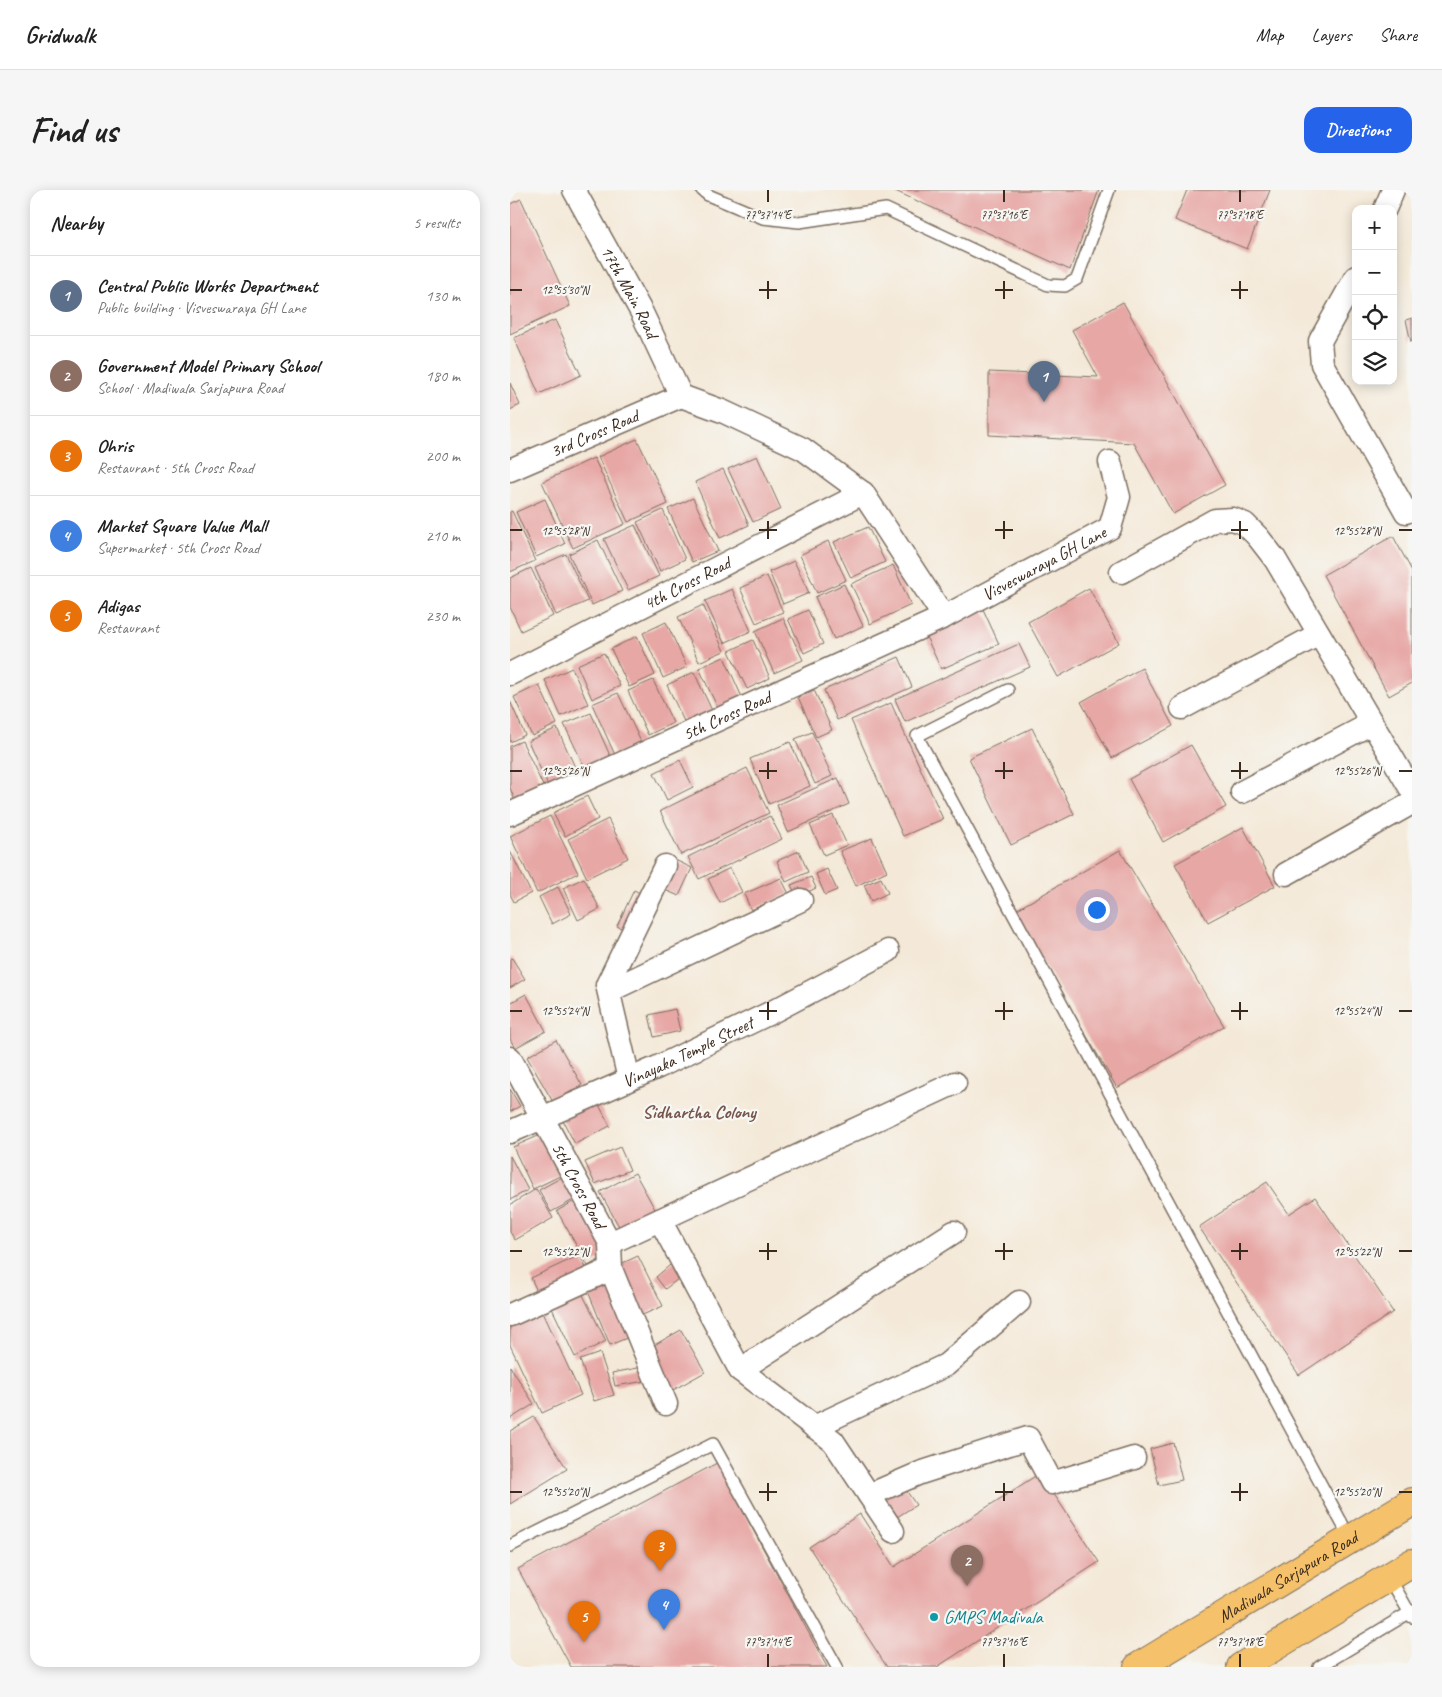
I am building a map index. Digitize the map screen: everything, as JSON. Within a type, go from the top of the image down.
[{"type":"main road","name":"Madiwala Sarjapura Road","points":[[1138,1667],[1412,1502]]},
{"type":"main road","points":[[1241,1667],[1412,1563]]},
{"type":"street","name":"17th Main Road","points":[[574,190],[642,313],[681,396]]},
{"type":"street","points":[[1387,205],[1393,190]]},
{"type":"street","points":[[1352,284],[1320,341],[1322,364],[1410,515]]},
{"type":"street","name":"3rd Cross Road","points":[[510,470],[681,396]]},
{"type":"street","points":[[681,396],[722,411],[803,449],[863,493],[944,617]]},
{"type":"street","name":"Visveswaraya GH Lane","points":[[944,617],[1110,528],[1119,497],[1110,462]]},
{"type":"street","name":"4th Cross Road","points":[[510,674],[863,493]]},
{"type":"street","points":[[1121,572],[1215,520],[1233,519],[1245,524],[1275,559],[1412,791]]},
{"type":"street","name":"5th Cross Road","points":[[510,814],[944,617]]},
{"type":"street","points":[[1182,708],[1319,634]]},
{"type":"street","points":[[1242,792],[1372,723]]},
{"type":"street","points":[[1286,874],[1412,803]]},
{"type":"street","points":[[628,1079],[607,985],[666,866]]},
{"type":"street","points":[[609,991],[801,900]]},
{"type":"street","name":"Vinayaka Temple Street","points":[[510,1132],[542,1116],[658,1066],[772,1012],[888,951]]},
{"type":"street","name":"5th Cross Road","points":[[510,1058],[610,1243],[611,1269],[666,1404]]},
{"type":"street","points":[[610,1243],[955,1083]]},
{"type":"street","points":[[660,1220],[740,1370],[833,1441],[893,1531]]},
{"type":"street","points":[[740,1370],[954,1232]]},
{"type":"street","points":[[510,1316],[611,1269]]},
{"type":"street","points":[[814,1427],[946,1365],[1019,1302]]},
{"type":"street","points":[[869,1495],[920,1473],[1028,1438],[1052,1483],[1134,1458]]},
{"type":"lane","points":[[702,190],[708,195],[763,218],[799,222],[886,209],[1048,285],[1065,286],[1077,278],[1109,190]]},
{"type":"lane","points":[[1008,690],[917,736],[1351,1540]]},
{"type":"lane","points":[[510,1546],[713,1444],[837,1667]]},
{"type":"lane","points":[[1319,1667],[1411,1614],[1389,1577]]},
{"type":"building","points":[[893,190],[1099,190],[1070,270]]},
{"type":"building","points":[[1187,190],[1270,190],[1247,249],[1175,220]]},
{"type":"building","points":[[521,199],[570,306],[510,334],[510,204]]},
{"type":"building","points":[[1123,302],[1225,485],[1173,514],[1134,443],[989,435],[989,372],[1098,377],[1072,330]]},
{"type":"building","points":[[1412,318],[1412,342],[1411,342],[1406,320]]},
{"type":"building","points":[[555,320],[581,375],[539,394],[514,338]]},
{"type":"building","points":[[510,383],[520,405],[510,410]]},
{"type":"building","points":[[637,439],[668,504],[628,522],[598,457]]},
{"type":"building","points":[[757,456],[781,509],[753,522],[728,469]]},
{"type":"building","points":[[594,458],[625,524],[573,548],[542,482]]},
{"type":"building","points":[[723,469],[749,525],[720,538],[695,482]]},
{"type":"building","points":[[693,498],[718,551],[692,562],[668,509]]},
{"type":"building","points":[[545,499],[565,544],[536,557],[516,512]]},
{"type":"building","points":[[663,510],[685,559],[660,571],[637,522]]},
{"type":"building","points":[[512,511],[535,561],[510,572],[510,512]]},
{"type":"building","points":[[635,525],[659,576],[628,590],[604,539]]},
{"type":"building","points":[[868,527],[885,562],[851,578],[834,542]]},
{"type":"building","points":[[1393,536],[1412,571],[1412,683],[1389,696],[1323,575]]},
{"type":"building","points":[[598,540],[622,591],[592,605],[569,554]]},
{"type":"building","points":[[828,541],[846,580],[817,593],[800,555]]},
{"type":"building","points":[[566,554],[588,601],[556,615],[535,568]]},
{"type":"building","points":[[794,561],[809,593],[783,604],[769,572]]},
{"type":"building","points":[[893,565],[911,605],[870,624],[851,584]]},
{"type":"building","points":[[531,568],[553,616],[521,631],[510,607],[510,578]]},
{"type":"building","points":[[767,576],[783,612],[756,623],[740,588]]},
{"type":"building","points":[[844,584],[863,626],[834,639],[815,597]]},
{"type":"building","points":[[1089,588],[1119,643],[1058,677],[1028,622]]},
{"type":"building","points":[[732,589],[751,631],[724,643],[705,601]]},
{"type":"building","points":[[703,605],[724,651],[699,662],[678,617]]},
{"type":"building","points":[[982,607],[999,644],[941,669],[924,632]]},
{"type":"building","points":[[808,610],[823,644],[804,653],[788,619]]},
{"type":"building","points":[[783,618],[803,660],[774,673],[755,631]]},
{"type":"building","points":[[666,622],[687,667],[663,678],[643,633]]},
{"type":"building","points":[[637,636],[655,675],[629,687],[611,649]]},
{"type":"building","points":[[753,640],[770,678],[747,689],[729,651]]},
{"type":"building","points":[[1019,644],[1030,667],[905,722],[895,699]]},
{"type":"building","points":[[604,653],[620,686],[592,699],[577,665]]},
{"type":"building","points":[[724,657],[745,704],[721,715],[699,668]]},
{"type":"building","points":[[899,657],[912,687],[837,720],[824,690]]},
{"type":"building","points":[[572,668],[588,704],[561,716],[545,680]]},
{"type":"building","points":[[1142,668],[1173,726],[1112,758],[1081,702]]},
{"type":"building","points":[[694,672],[715,717],[688,730],[667,685]]},
{"type":"building","points":[[653,680],[673,723],[648,735],[628,691]]},
{"type":"building","points":[[539,685],[557,724],[532,736],[514,697]]},
{"type":"building","points":[[814,690],[832,730],[816,737],[798,697]]},
{"type":"building","points":[[618,693],[641,742],[615,755],[592,704]]},
{"type":"building","points":[[510,701],[525,735],[510,742]]},
{"type":"building","points":[[891,703],[943,819],[903,836],[851,720]]},
{"type":"building","points":[[591,713],[612,760],[587,772],[564,724]]},
{"type":"building","points":[[557,728],[580,778],[551,792],[528,741]]},
{"type":"building","points":[[1032,728],[1074,814],[1011,845],[969,758]]},
{"type":"building","points":[[812,732],[832,776],[815,784],[795,739]]},
{"type":"building","points":[[522,741],[545,790],[516,803],[510,788],[510,746]]},
{"type":"building","points":[[790,742],[810,786],[769,804],[750,759]]},
{"type":"building","points":[[1191,745],[1226,807],[1163,842],[1129,779]]},
{"type":"building","points":[[680,760],[693,787],[667,800],[654,773]]},
{"type":"building","points":[[747,768],[769,813],[681,855],[660,811]]},
{"type":"building","points":[[838,778],[849,804],[788,832],[777,805]]},
{"type":"building","points":[[587,796],[598,819],[565,836],[553,813]]},
{"type":"building","points":[[833,815],[847,845],[824,855],[810,825]]},
{"type":"building","points":[[550,816],[578,873],[537,893],[510,836]]},
{"type":"building","points":[[770,816],[782,839],[699,879],[688,857]]},
{"type":"building","points":[[608,819],[628,858],[587,878],[568,839]]},
{"type":"building","points":[[1243,827],[1275,886],[1208,922],[1175,864]]},
{"type":"building","points":[[872,838],[887,871],[856,886],[840,851]]},
{"type":"building","points":[[1120,850],[1224,1026],[1117,1088],[1014,911]]},
{"type":"building","points":[[510,851],[531,893],[514,902],[510,894]]},
{"type":"building","points":[[799,851],[808,872],[786,882],[777,861]]},
{"type":"building","points":[[673,859],[692,868],[679,896],[660,888]]},
{"type":"building","points":[[730,868],[742,892],[720,903],[708,879]]},
{"type":"building","points":[[827,869],[837,890],[825,895],[816,874]]},
{"type":"building","points":[[811,877],[816,888],[797,897],[791,885]]},
{"type":"building","points":[[584,878],[600,909],[578,920],[563,888]]},
{"type":"building","points":[[781,878],[789,894],[751,910],[744,894]]},
{"type":"building","points":[[881,878],[888,893],[871,901],[864,885]]},
{"type":"building","points":[[558,887],[571,914],[552,924],[539,897]]},
{"type":"building","points":[[634,890],[646,896],[629,932],[617,926]]},
{"type":"building","points":[[512,958],[525,979],[510,988],[510,959]]},
{"type":"building","points":[[526,994],[546,1031],[515,1048],[510,1039],[510,1003]]},
{"type":"building","points":[[675,1009],[680,1031],[654,1037],[649,1015]]},
{"type":"building","points":[[556,1040],[582,1085],[553,1102],[527,1057]]},
{"type":"building","points":[[510,1089],[520,1106],[510,1112]]},
{"type":"building","points":[[597,1101],[610,1126],[575,1144],[562,1119]]},
{"type":"building","points":[[545,1133],[564,1174],[533,1189],[513,1147]]},
{"type":"building","points":[[620,1147],[630,1170],[595,1184],[585,1162]]},
{"type":"building","points":[[510,1156],[528,1190],[510,1200]]},
{"type":"building","points":[[635,1173],[657,1213],[622,1232],[600,1192]]},
{"type":"building","points":[[564,1176],[577,1198],[551,1212],[539,1190]]},
{"type":"building","points":[[1267,1182],[1289,1214],[1315,1197],[1393,1312],[1299,1375],[1199,1227]]},
{"type":"building","points":[[536,1189],[553,1218],[515,1240],[510,1232],[510,1205]]},
{"type":"building","points":[[578,1199],[609,1254],[588,1266],[557,1211]]},
{"type":"building","points":[[580,1255],[590,1276],[541,1300],[531,1278]]},
{"type":"building","points":[[638,1256],[663,1306],[638,1317],[614,1267]]},
{"type":"building","points":[[676,1260],[686,1273],[665,1289],[656,1277]]},
{"type":"building","points":[[607,1274],[634,1335],[610,1345],[585,1284]]},
{"type":"building","points":[[580,1289],[606,1341],[575,1357],[550,1304]]},
{"type":"building","points":[[541,1308],[581,1395],[542,1413],[510,1345],[510,1323]]},
{"type":"building","points":[[681,1330],[705,1372],[673,1390],[649,1348]]},
{"type":"building","points":[[600,1353],[614,1395],[594,1401],[580,1360]]},
{"type":"building","points":[[510,1366],[534,1404],[510,1419]]},
{"type":"building","points":[[643,1367],[646,1381],[615,1386],[612,1373]]},
{"type":"building","points":[[534,1417],[567,1469],[510,1504],[510,1431]]},
{"type":"building","points":[[1173,1443],[1182,1480],[1159,1485],[1150,1449]]},
{"type":"building","points":[[717,1463],[827,1667],[571,1667],[518,1569]]},
{"type":"building","name":"GMPS Madivala","points":[[1040,1473],[1099,1562],[937,1667],[887,1667],[809,1547],[860,1514],[894,1567]]},
{"type":"building","points":[[902,1484],[916,1505],[897,1517],[884,1496]]},
{"type":"place","name":"Central Public Works Department","points":[[1044,402]]},
{"type":"place","name":"Ohris","points":[[660,1571]]},
{"type":"place","name":"Government Model Primary School","points":[[967,1586]]},
{"type":"place","name":"GMPS Madivala","points":[[934,1617]]},
{"type":"place","name":"Market Square Value Mall","points":[[664,1630]]},
{"type":"place","name":"Adigas","points":[[584,1642]]},
{"type":"district","name":"Sidhartha Colony","points":[[699,1112]]}]
